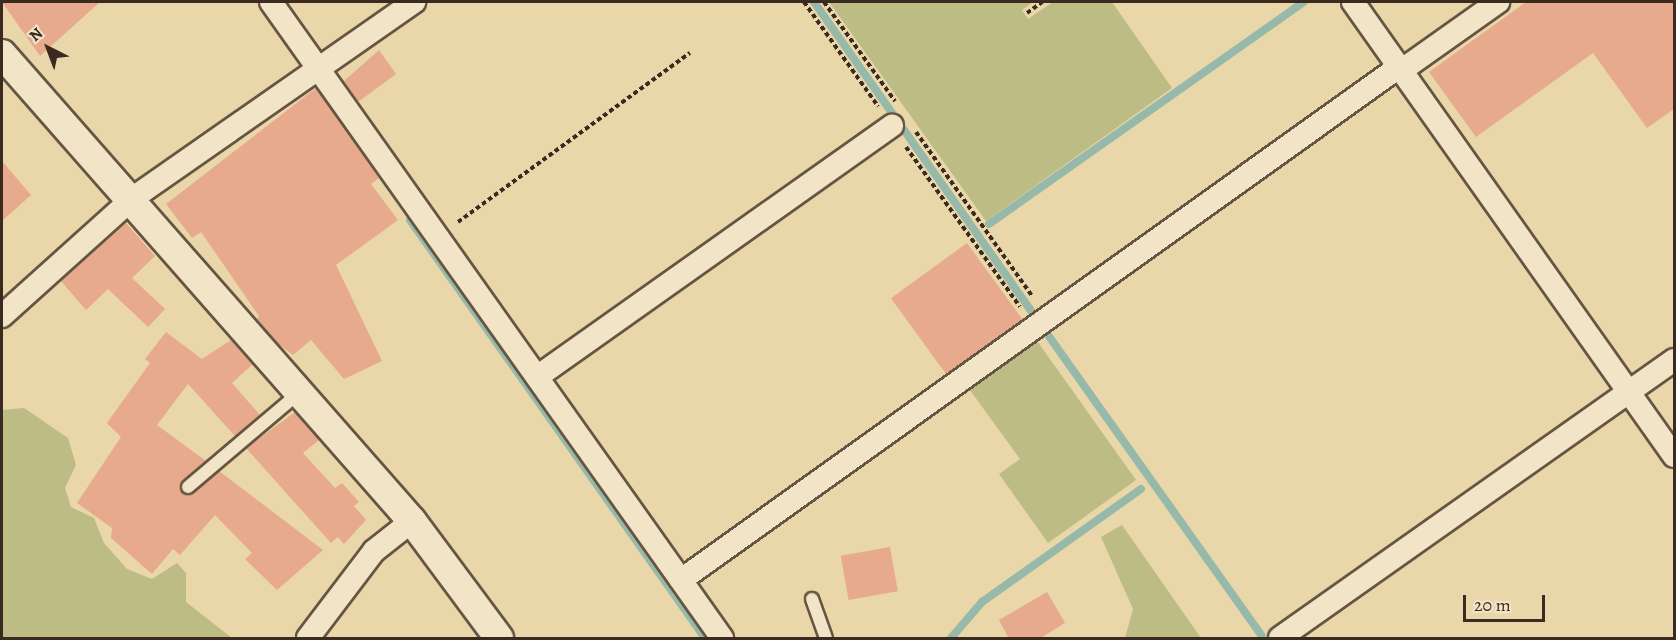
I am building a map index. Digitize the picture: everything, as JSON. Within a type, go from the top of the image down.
[{"type":"street","points":[[271,2],[722,639]]},
{"type":"street","points":[[2,316],[133,198],[414,2]]},
{"type":"street","points":[[1353,2],[1674,456]]},
{"type":"street","points":[[681,580],[1041,322],[1498,2]]},
{"type":"street","points":[[2,54],[133,198],[412,521],[499,639]]},
{"type":"street","points":[[537,377],[901,120]]},
{"type":"street","points":[[1280,639],[1674,360]]},
{"type":"street","points":[[308,639],[374,551],[412,521]]},
{"type":"lane","points":[[188,487],[300,392]]},
{"type":"lane","points":[[812,599],[826,639]]},
{"type":"path","points":[[804,2],[901,120],[1041,322]]},
{"type":"path","points":[[824,2],[901,120],[1041,322]]},
{"type":"path","points":[[1027,13],[1042,2]]},
{"type":"path","points":[[437,237],[690,53]]},
{"type":"shaded area","points":[[829,2],[1033,2],[1022,10],[1028,19],[1053,2],[1112,2],[1172,88],[986,221]]},
{"type":"shaded area","points":[[1035,338],[1136,480],[1048,543],[999,474],[1020,459],[967,386]]},
{"type":"shaded area","points":[[24,408],[68,438],[76,465],[65,488],[71,507],[94,518],[104,543],[127,569],[152,579],[177,563],[186,573],[186,602],[232,638],[2,638],[2,410]]},
{"type":"shaded area","points":[[1122,525],[1201,638],[1125,638],[1133,609],[1101,537]]},
{"type":"building","points":[[2,2],[100,2],[40,56]]},
{"type":"building","points":[[1526,2],[1674,2],[1674,109],[1647,128],[1593,53],[1476,137],[1429,72]]},
{"type":"building","points":[[379,50],[396,74],[358,102],[344,81]]},
{"type":"building","points":[[316,88],[379,178],[371,184],[398,220],[336,265],[382,361],[344,379],[311,340],[293,355],[277,343],[257,319],[259,316],[201,232],[192,238],[166,204]]},
{"type":"building","points":[[2,161],[31,195],[2,221]]},
{"type":"building","points":[[126,223],[155,256],[132,278],[165,309],[148,327],[108,289],[86,310],[61,281]]},
{"type":"building","points":[[967,243],[1023,320],[947,375],[891,298]]},
{"type":"building","points":[[166,332],[202,359],[231,340],[253,364],[232,383],[260,415],[235,436],[188,384],[157,425],[206,461],[182,481],[182,493],[193,494],[219,471],[323,550],[277,590],[245,559],[252,553],[215,515],[180,555],[173,549],[152,574],[111,538],[112,528],[77,503],[121,437],[107,423],[150,363],[145,359]]},
{"type":"building","points":[[295,412],[319,440],[303,453],[335,488],[342,483],[359,502],[354,506],[366,520],[344,544],[338,537],[331,543],[246,448]]},
{"type":"building","points":[[890,547],[898,591],[849,600],[841,556]]},
{"type":"building","points":[[1047,592],[1065,623],[1039,639],[1009,639],[999,620]]},
{"type":"waterway","points":[[814,2],[1035,316]]},
{"type":"waterway","points":[[989,224],[1304,2]]},
{"type":"waterway","points":[[410,220],[705,638]]},
{"type":"waterway","points":[[1048,335],[1262,636]]},
{"type":"waterway","points":[[951,638],[982,602],[1141,489]]}]
